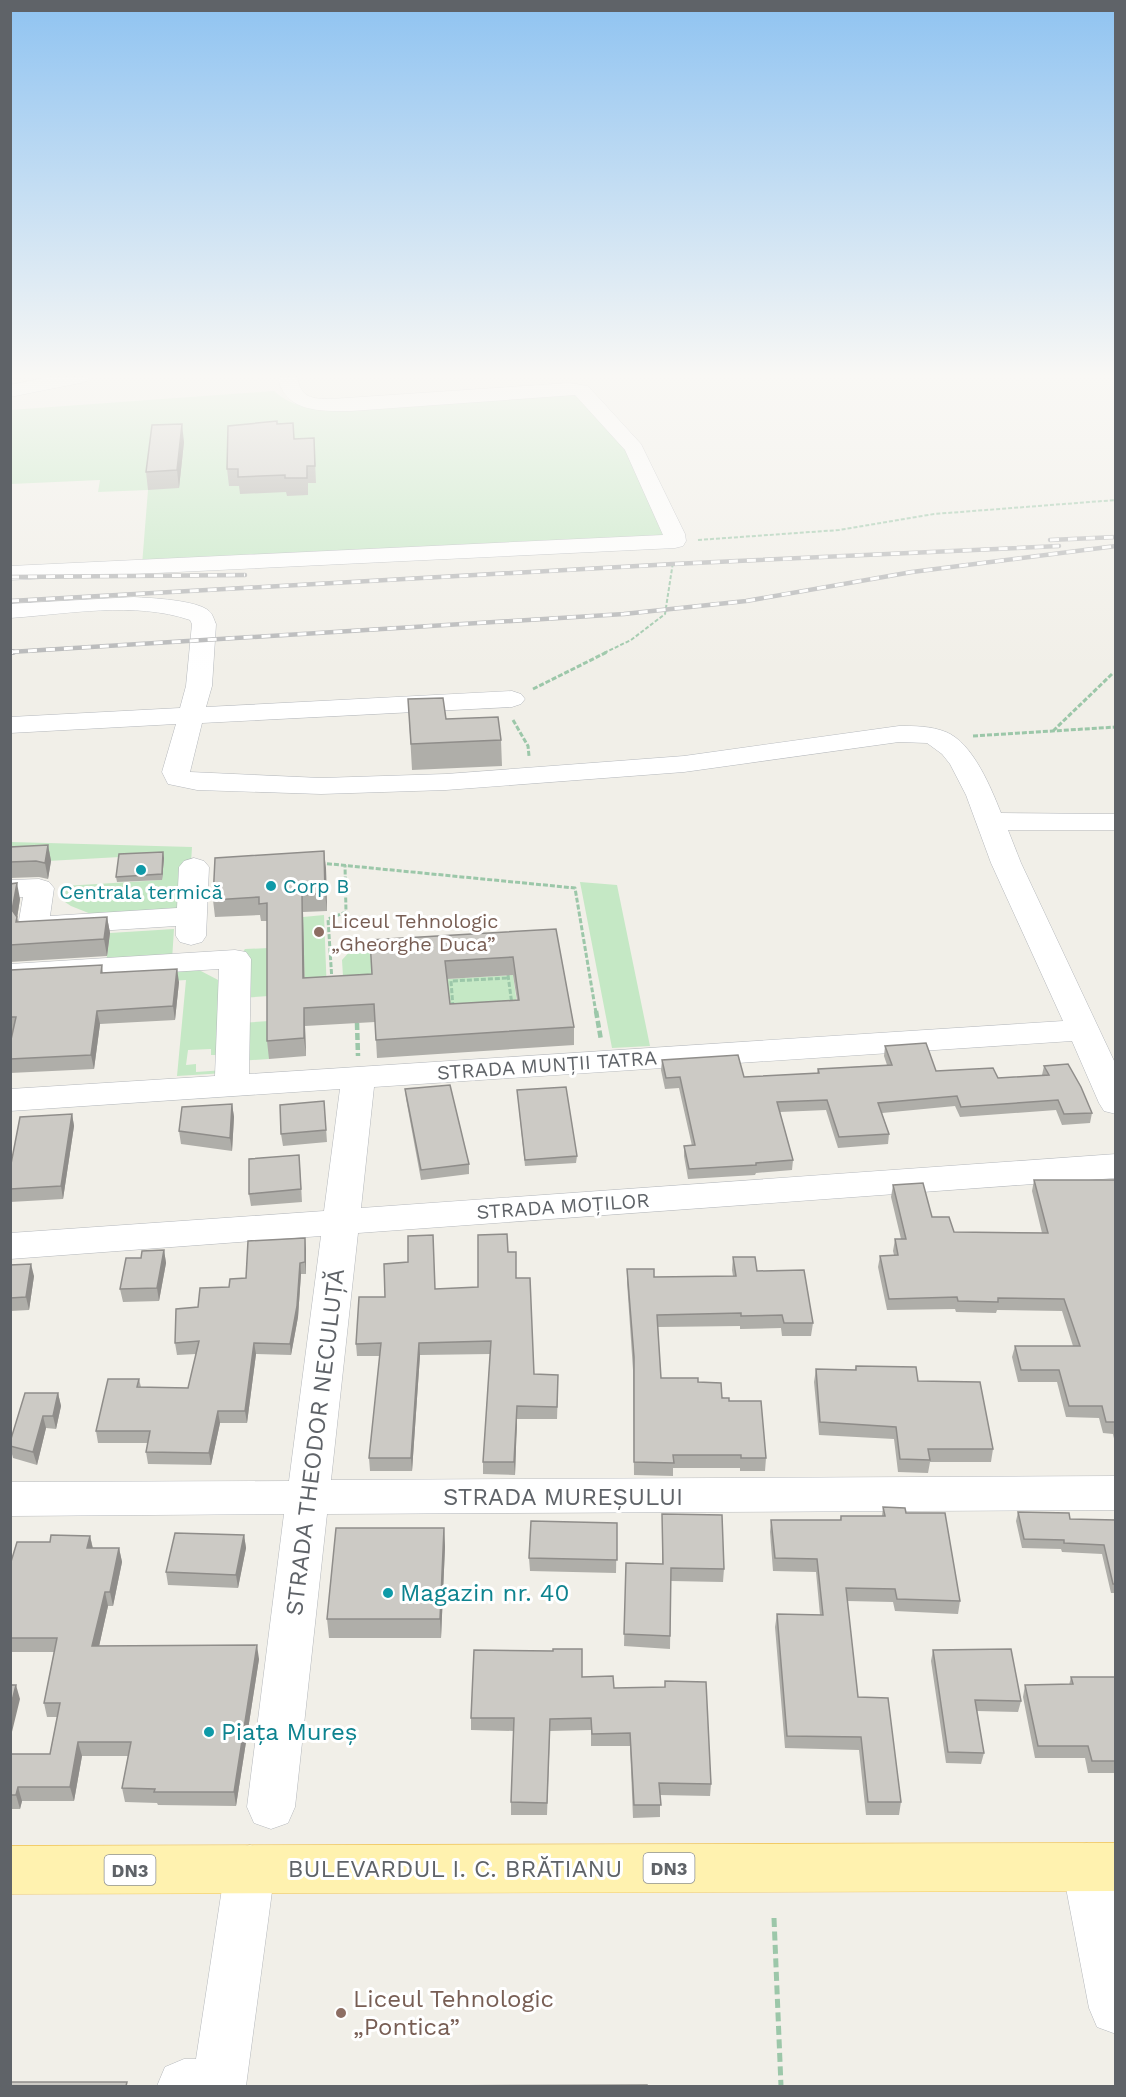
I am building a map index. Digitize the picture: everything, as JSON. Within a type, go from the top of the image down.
[{"type":"main road","name":"BULEVARDUL I. C. BRĂTIANU","points":[[10,1870],[1101,1867]]},
{"type":"street","points":[[10,573],[675,541],[674,534],[646,475]]},
{"type":"street","points":[[10,611],[132,595],[200,615],[204,624],[199,664],[200,679],[176,772],[178,778],[197,782],[321,786],[446,782],[684,764],[899,734],[920,734],[939,738],[954,751],[978,790],[1008,867],[1097,1045],[1116,1103]]},
{"type":"street","points":[[10,725],[512,699]]},
{"type":"street","points":[[990,821],[1116,822]]},
{"type":"street","points":[[189,962],[194,867]]},
{"type":"street","points":[[10,889],[39,888],[33,926],[192,916]]},
{"type":"street","points":[[10,973],[235,959],[232,1085]]},
{"type":"street","name":"STRADA MUNȚII TATRA","points":[[10,1100],[605,1061],[1097,1045]]},
{"type":"street","name":"STRADA THEODOR NECULUȚĂ","points":[[271,1807],[358,1077]]},
{"type":"street","name":"STRADA MOȚILOR","points":[[10,1246],[1116,1166]]},
{"type":"street","name":"STRADA MUREȘULUI","points":[[10,1499],[1116,1493]]},
{"type":"street","points":[[1101,1867],[1116,2008]]},
{"type":"street","points":[[184,2086],[219,2086],[250,1869]]},
{"type":"path","points":[[532,775],[528,746],[507,710],[512,699],[631,640],[665,614],[673,573],[675,541],[839,530],[934,514],[1116,500]]},
{"type":"path","points":[[1052,731],[1112,674],[1116,674]]},
{"type":"path","points":[[939,738],[1116,727]]},
{"type":"path","points":[[309,862],[574,888],[605,1061]]},
{"type":"path","points":[[332,983],[328,919],[346,912],[345,865]]},
{"type":"path","points":[[454,1010],[450,980],[508,976],[514,1015]]},
{"type":"path","points":[[357,1023],[358,1077]]},
{"type":"path","points":[[774,1918],[781,2086]]},
{"type":"green space","points":[[11,475],[651,475],[680,537],[142,565],[148,490],[98,492],[100,480],[11,484]]},
{"type":"green space","points":[[11,842],[192,847],[188,912],[91,914],[62,900],[64,886],[162,880],[164,858],[120,857],[11,863]]},
{"type":"green space","points":[[580,882],[617,885],[650,1046],[612,1048]]},
{"type":"green space","points":[[324,915],[327,994],[305,996],[303,917]]},
{"type":"green space","points":[[174,929],[172,960],[106,964],[110,933]]},
{"type":"green space","points":[[554,938],[373,991],[344,993],[342,960],[351,950]]},
{"type":"green space","points":[[269,948],[269,996],[241,998],[242,953],[245,949]]},
{"type":"green space","points":[[199,970],[222,982],[223,1055],[211,1055],[211,1049],[188,1050],[186,1065],[196,1064],[196,1072],[225,1070],[225,1073],[177,1076],[186,980],[11,991],[11,981]]},
{"type":"green space","points":[[513,975],[519,1018],[450,1022],[446,979]]},
{"type":"green space","points":[[269,1021],[269,1059],[239,1061],[240,1023]]},
{"type":"building","points":[[238,475],[307,475],[307,478],[285,478],[285,475],[238,477]]},
{"type":"building","points":[[443,698],[446,719],[498,717],[501,740],[411,744],[408,699]]},
{"type":"building","points":[[48,845],[45,863],[10,862],[10,847]]},
{"type":"building","points":[[324,851],[325,893],[302,895],[303,978],[372,974],[370,940],[556,929],[574,1027],[376,1040],[374,1004],[304,1008],[304,1038],[267,1041],[267,903],[259,904],[259,897],[213,900],[215,858]],"holes":[[[513,957],[519,1000],[450,1004],[445,961]]]},
{"type":"building","name":"Centrala termică","points":[[163,852],[162,874],[116,877],[119,854]]},
{"type":"building","points":[[17,883],[12,910],[17,917],[16,922],[107,917],[104,939],[10,945],[10,884]]},
{"type":"building","points":[[102,965],[101,973],[177,969],[173,1006],[97,1011],[91,1055],[10,1059],[10,1044],[16,1017],[10,1017],[11,970]]},
{"type":"building","points":[[926,1043],[936,1071],[993,1068],[998,1078],[1049,1075],[1044,1066],[1068,1064],[1092,1113],[1064,1114],[1058,1100],[961,1107],[957,1096],[878,1103],[889,1134],[839,1137],[827,1100],[777,1102],[793,1160],[689,1169],[684,1146],[695,1145],[680,1077],[666,1078],[662,1060],[738,1055],[744,1077],[819,1073],[818,1069],[892,1065],[885,1046]]},
{"type":"building","points":[[450,1085],[469,1164],[421,1170],[405,1089]]},
{"type":"building","points":[[566,1087],[577,1156],[525,1160],[517,1090]]},
{"type":"building","points":[[324,1101],[326,1130],[281,1134],[280,1105]]},
{"type":"building","points":[[232,1104],[230,1138],[179,1131],[182,1107]]},
{"type":"building","points":[[72,1114],[61,1186],[10,1189],[10,1169],[20,1117]]},
{"type":"building","points":[[299,1155],[301,1189],[249,1194],[249,1159]]},
{"type":"building","points":[[1034,1180],[1116,1180],[1116,1422],[1106,1422],[1102,1406],[1069,1406],[1059,1370],[1021,1370],[1015,1346],[1080,1346],[1064,1299],[998,1298],[998,1302],[958,1301],[957,1297],[889,1299],[880,1256],[898,1255],[895,1239],[906,1239],[893,1185],[923,1183],[932,1217],[949,1217],[954,1232],[1048,1233]]},
{"type":"building","points":[[507,1234],[508,1252],[516,1252],[516,1278],[530,1278],[534,1374],[558,1375],[557,1407],[517,1406],[514,1462],[483,1462],[491,1341],[419,1343],[411,1458],[369,1458],[381,1343],[356,1344],[359,1297],[385,1297],[384,1264],[408,1262],[408,1236],[433,1235],[435,1289],[478,1287],[478,1235]]},
{"type":"building","points":[[305,1238],[305,1262],[300,1263],[297,1306],[290,1344],[254,1343],[245,1411],[218,1411],[209,1453],[146,1452],[150,1431],[96,1431],[108,1379],[139,1379],[137,1387],[188,1388],[199,1341],[175,1343],[176,1309],[198,1307],[200,1288],[229,1287],[230,1279],[246,1278],[248,1241]]},
{"type":"building","points":[[164,1250],[157,1288],[120,1289],[126,1258],[141,1258],[142,1251]]},
{"type":"building","points":[[733,1257],[755,1257],[757,1271],[804,1270],[813,1323],[784,1323],[782,1315],[741,1316],[741,1313],[657,1315],[661,1378],[698,1378],[698,1382],[721,1383],[722,1398],[729,1398],[729,1401],[761,1401],[766,1458],[741,1458],[741,1455],[673,1455],[674,1463],[634,1462],[634,1357],[627,1269],[654,1269],[654,1277],[736,1276]]},
{"type":"building","points":[[31,1264],[26,1297],[10,1298],[10,1265]]},
{"type":"building","points":[[856,1366],[916,1367],[918,1381],[980,1382],[993,1449],[928,1449],[930,1460],[900,1459],[896,1427],[820,1422],[816,1369],[856,1370]]},
{"type":"building","points":[[25,1393],[58,1393],[53,1416],[43,1416],[33,1452],[10,1446]]},
{"type":"building","points":[[883,1507],[905,1508],[906,1513],[945,1513],[960,1601],[897,1599],[895,1589],[846,1588],[858,1697],[888,1698],[901,1802],[868,1802],[861,1737],[787,1736],[777,1614],[823,1615],[817,1559],[775,1558],[771,1520],[841,1520],[841,1516],[885,1516]]},
{"type":"building","points":[[1018,1512],[1069,1513],[1070,1519],[1116,1520],[1116,1584],[1113,1584],[1104,1545],[1064,1543],[1064,1540],[1024,1539]]},
{"type":"building","points":[[662,1514],[722,1515],[724,1569],[671,1568],[670,1636],[624,1634],[626,1563],[663,1564]]},
{"type":"building","points":[[531,1521],[617,1523],[617,1560],[529,1558]]},
{"type":"building","name":"Magazin nr. 40","points":[[336,1528],[444,1528],[440,1619],[327,1619]]},
{"type":"building","points":[[175,1533],[244,1535],[236,1575],[166,1572]]},
{"type":"building","points":[[51,1535],[90,1536],[87,1548],[119,1548],[110,1592],[105,1592],[92,1646],[257,1645],[234,1792],[154,1792],[155,1789],[122,1788],[131,1742],[78,1742],[70,1787],[18,1787],[16,1795],[10,1795],[10,1754],[50,1754],[60,1703],[44,1703],[57,1638],[10,1638],[10,1565],[17,1542],[50,1542]]},
{"type":"building","points":[[553,1649],[582,1649],[582,1677],[613,1676],[614,1688],[665,1687],[665,1681],[706,1682],[711,1784],[659,1783],[661,1805],[634,1805],[630,1733],[592,1734],[591,1718],[550,1719],[547,1803],[511,1802],[514,1718],[471,1718],[474,1650],[553,1651]]},
{"type":"building","points":[[1011,1649],[1021,1701],[975,1700],[984,1753],[948,1752],[933,1650]]},
{"type":"building","points":[[1071,1677],[1116,1677],[1116,1761],[1092,1761],[1088,1746],[1038,1746],[1025,1685],[1073,1684]]},
{"type":"building","points":[[10,1685],[16,1685],[10,1709]]},
{"type":"building","points":[[10,2082],[127,2082],[126,2086],[10,2086]]},
{"type":"building","points":[[647,2085],[647,2086],[421,2086]]},
{"type":"railway","points":[[1050,540],[1116,537]]},
{"type":"railway","points":[[10,601],[673,564],[1059,546]]},
{"type":"railway","points":[[13,652],[10,652],[624,614],[746,601],[912,572],[1116,546]]},
{"type":"railway","points":[[10,577],[245,575]]},
{"type":"place","name":"Centrala termică","points":[[141,870]]},
{"type":"place","name":"Corp B","points":[[271,886]]},
{"type":"place","name":"Liceul Tehnologic „Gheorghe Duca”","points":[[319,932]]},
{"type":"place","name":"Magazin nr. 40","points":[[388,1593]]},
{"type":"place","name":"Piața Mureș","points":[[209,1732]]},
{"type":"place","name":"Liceul Tehnologic „Pontica”","points":[[341,2013]]}]
